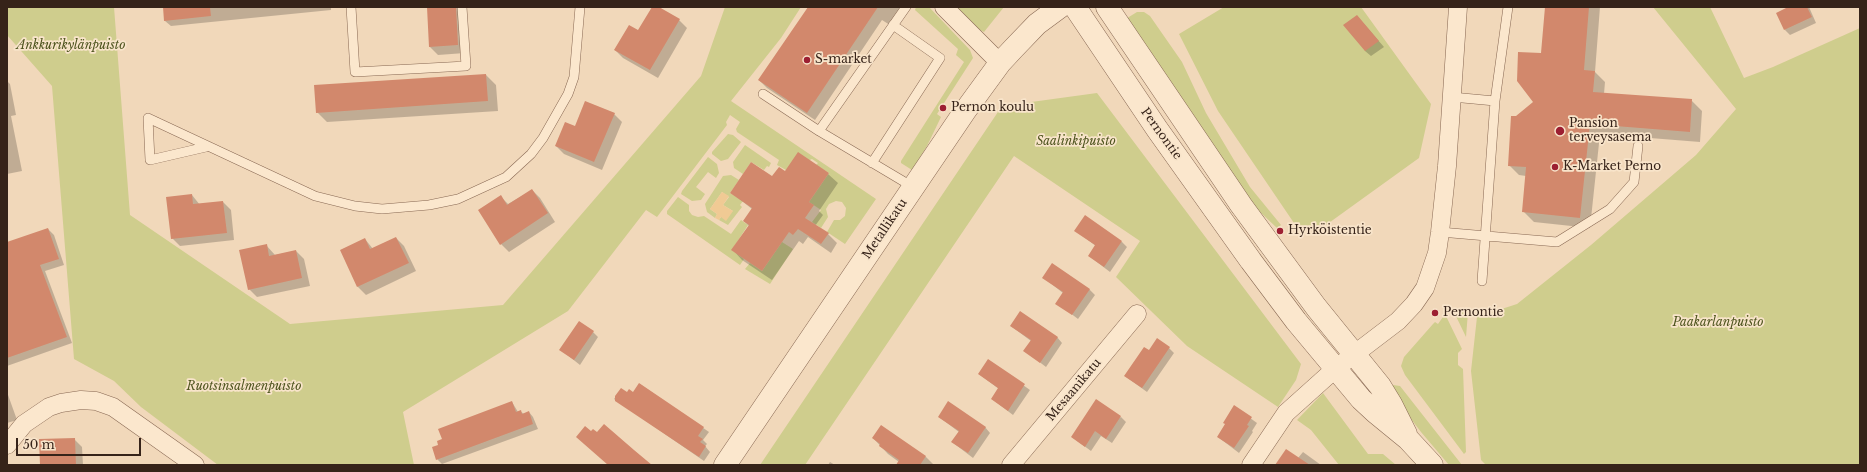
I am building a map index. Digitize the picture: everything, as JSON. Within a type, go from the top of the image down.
[{"type":"street","points":[[944,7],[1000,63]]},
{"type":"street","name":"Metallikatu","points":[[725,465],[913,187],[1000,63],[1037,24],[1060,7]]},
{"type":"street","name":"Pernontie","points":[[1075,7],[1152,122],[1251,261],[1296,321],[1335,369],[1375,412],[1408,439],[1432,465]]},
{"type":"street","name":"Pernontie","points":[[1107,7],[1220,175],[1316,307],[1380,386],[1391,404],[1408,439]]},
{"type":"street","points":[[1251,465],[1286,413],[1354,353],[1398,321],[1414,304],[1425,288],[1431,273],[1440,232],[1447,166],[1458,7]]},
{"type":"street","name":"Mesaanikatu","points":[[1011,465],[1137,314]]},
{"type":"street","points":[[7,445],[24,424],[49,407],[61,403],[81,400],[96,401],[113,408],[195,465]]},
{"type":"lane","points":[[351,7],[355,72],[466,66],[462,7]]},
{"type":"lane","points":[[206,147],[150,160],[148,118],[206,147],[315,196],[355,206],[382,209],[429,205],[458,199],[506,177],[531,154],[543,138],[568,94],[574,77],[580,7]]},
{"type":"lane","points":[[820,131],[906,7]]},
{"type":"lane","points":[[1482,281],[1495,101],[1508,7]]},
{"type":"lane","points":[[872,163],[940,58],[893,25]]},
{"type":"lane","points":[[762,94],[913,187]]},
{"type":"lane","points":[[1452,97],[1495,101]]},
{"type":"lane","points":[[1440,232],[1557,242],[1610,210],[1634,182],[1638,146]]},
{"type":"green space","name":"Ruotsinsalmenpuisto","points":[[7,7],[114,7],[130,215],[290,324],[503,305],[701,76],[725,7],[801,7],[781,38],[731,101],[876,199],[845,244],[827,232],[834,220],[840,220],[845,216],[846,208],[842,202],[836,201],[829,204],[826,209],[828,217],[821,228],[812,222],[821,210],[809,202],[829,173],[816,165],[818,163],[812,159],[786,170],[777,165],[779,160],[737,132],[736,129],[740,122],[730,115],[726,122],[727,125],[657,217],[646,210],[568,311],[403,412],[414,465],[218,465],[141,407],[114,381],[74,359],[52,86],[7,35]]},
{"type":"green space","points":[[916,7],[929,7],[970,50],[973,58],[937,114],[941,117],[927,146],[912,170],[901,163],[901,161],[964,62],[956,55],[958,49],[915,10]]},
{"type":"green space","points":[[955,7],[1004,7],[984,32],[972,26]]},
{"type":"green space","points":[[1224,7],[1361,7],[1431,104],[1419,158],[1326,225],[1296,226],[1218,111],[1179,34]]},
{"type":"green space","name":"Paakarlanpuisto","points":[[1653,7],[1710,7],[1744,78],[1773,67],[1860,28],[1860,465],[1486,465],[1481,460],[1471,371],[1477,317],[1517,304],[1591,245],[1696,155],[1736,109]]},
{"type":"green space","points":[[1137,12],[1144,12],[1150,16],[1182,62],[1206,113],[1250,187],[1281,225],[1277,228],[1242,195],[1124,20]]},
{"type":"green space","name":"Saalinkipuisto","points":[[1097,93],[1301,364],[1296,380],[1278,407],[1187,346],[1116,277],[1140,241],[1014,156],[805,465],[760,465],[1002,106]]},
{"type":"green space","points":[[728,134],[733,135],[741,142],[728,159],[721,161],[712,154],[712,152]]},
{"type":"green space","points":[[745,145],[771,163],[769,167],[767,166],[764,170],[751,162],[743,174],[734,168],[733,162]]},
{"type":"green space","points":[[708,157],[717,164],[719,173],[716,178],[708,172],[696,187],[705,194],[701,200],[692,201],[681,194],[682,191]]},
{"type":"green space","points":[[731,175],[739,180],[730,193],[743,201],[740,205],[742,207],[728,225],[719,220],[721,217],[733,211],[723,205],[729,197],[722,192],[710,209],[717,214],[715,218],[707,212],[705,204],[723,176]]},
{"type":"green space","points":[[678,197],[689,205],[689,211],[692,215],[698,217],[704,216],[731,234],[741,220],[748,225],[732,250],[744,259],[740,265],[667,214],[667,211]]},
{"type":"green space","points":[[782,242],[793,249],[770,284],[745,269],[750,263],[762,271]]},
{"type":"green space","points":[[1454,312],[1468,312],[1466,337]]},
{"type":"green space","points":[[1445,314],[1462,349],[1458,353],[1458,365],[1463,369],[1466,452],[1464,454],[1405,375],[1401,366],[1404,357],[1435,322],[1438,324]]},
{"type":"green space","points":[[1390,386],[1400,386],[1462,465],[1449,465],[1392,394]]},
{"type":"green space","points":[[1323,393],[1368,454],[1383,454],[1396,465],[1339,465],[1311,430],[1297,420]]},
{"type":"sand","points":[[722,192],[729,196],[723,205],[733,211],[726,221],[721,217],[719,220],[715,218],[717,214],[710,209]]},
{"type":"building","points":[[163,7],[210,7],[211,16],[164,21]]},
{"type":"building","points":[[427,7],[456,7],[458,45],[429,47]]},
{"type":"building","points":[[652,7],[659,7],[680,19],[650,70],[614,50],[629,25],[638,30]]},
{"type":"building","name":"S-market","points":[[808,7],[878,7],[807,113],[758,80]]},
{"type":"building","points":[[1545,7],[1589,7],[1584,70],[1595,71],[1593,92],[1692,99],[1690,132],[1590,124],[1580,218],[1522,212],[1526,167],[1508,166],[1511,116],[1516,116],[1533,102],[1517,81],[1518,52],[1541,53]]},
{"type":"building","points":[[1788,7],[1807,7],[1812,17],[1784,30],[1776,13]]},
{"type":"building","points":[[1357,15],[1379,41],[1365,51],[1343,25]]},
{"type":"building","points":[[486,74],[488,101],[316,113],[314,85]]},
{"type":"building","points":[[585,101],[615,113],[594,162],[555,146],[565,122],[575,126]]},
{"type":"building","points":[[798,152],[829,173],[809,202],[814,205],[805,218],[829,233],[821,244],[798,229],[793,235],[789,232],[762,271],[731,250],[749,225],[743,221],[752,208],[730,193],[751,162],[772,176],[779,167],[785,171]]},
{"type":"building","points":[[532,189],[548,213],[500,245],[478,210],[501,195],[507,205]]},
{"type":"building","points":[[192,194],[193,204],[223,201],[227,233],[171,239],[166,197]]},
{"type":"building","points":[[1085,215],[1122,241],[1104,267],[1088,256],[1095,245],[1074,231]]},
{"type":"building","points":[[48,228],[59,259],[40,265],[67,337],[7,358],[7,242]]},
{"type":"building","points":[[396,237],[409,263],[357,287],[340,250],[365,238],[370,249]]},
{"type":"building","points":[[267,244],[269,256],[296,250],[302,278],[248,290],[239,250]]},
{"type":"building","points":[[1052,263],[1090,289],[1072,315],[1055,304],[1063,292],[1042,278]]},
{"type":"building","points":[[1020,311],[1058,337],[1040,363],[1023,351],[1031,340],[1010,326]]},
{"type":"building","points":[[579,321],[594,331],[574,360],[559,350]]},
{"type":"building","points":[[1157,338],[1170,347],[1142,388],[1124,376],[1144,347],[1149,350]]},
{"type":"building","points":[[988,359],[1025,384],[1008,411],[991,399],[998,388],[978,374]]},
{"type":"building","points":[[639,383],[704,427],[698,436],[703,439],[700,442],[706,446],[699,457],[615,401],[615,396],[621,388],[627,392],[629,389],[633,392]]},
{"type":"building","points":[[1096,399],[1121,416],[1106,439],[1095,431],[1085,447],[1071,437]]},
{"type":"building","points":[[512,401],[516,412],[521,410],[522,414],[529,411],[533,424],[436,460],[432,447],[438,445],[437,441],[442,439],[438,429]]},
{"type":"building","points":[[948,401],[986,427],[968,453],[951,442],[959,431],[938,417]]},
{"type":"building","points":[[1234,405],[1252,417],[1247,425],[1249,426],[1234,448],[1217,437],[1225,424],[1223,423]]},
{"type":"building","points":[[604,424],[652,465],[608,465],[576,437],[585,426],[591,431],[593,429],[597,432]]},
{"type":"building","points":[[881,425],[926,456],[920,465],[896,465],[899,460],[879,446],[880,444],[872,438]]},
{"type":"building","points":[[75,438],[76,465],[40,465],[39,439]]},
{"type":"building","points":[[1286,449],[1310,465],[1275,465]]},
{"type":"place","name":"S-market","points":[[807,60]]},
{"type":"place","name":"Pernon koulu","points":[[943,108]]},
{"type":"place","name":"Pansion terveysasema","points":[[1560,131]]},
{"type":"place","name":"K-Market Perno","points":[[1555,167]]},
{"type":"place","name":"Hyrköistentie","points":[[1280,231]]},
{"type":"place","name":"Pernontie","points":[[1435,313]]},
{"type":"park label","name":"Ankkurikylänpuisto","points":[[71,46]]}]
